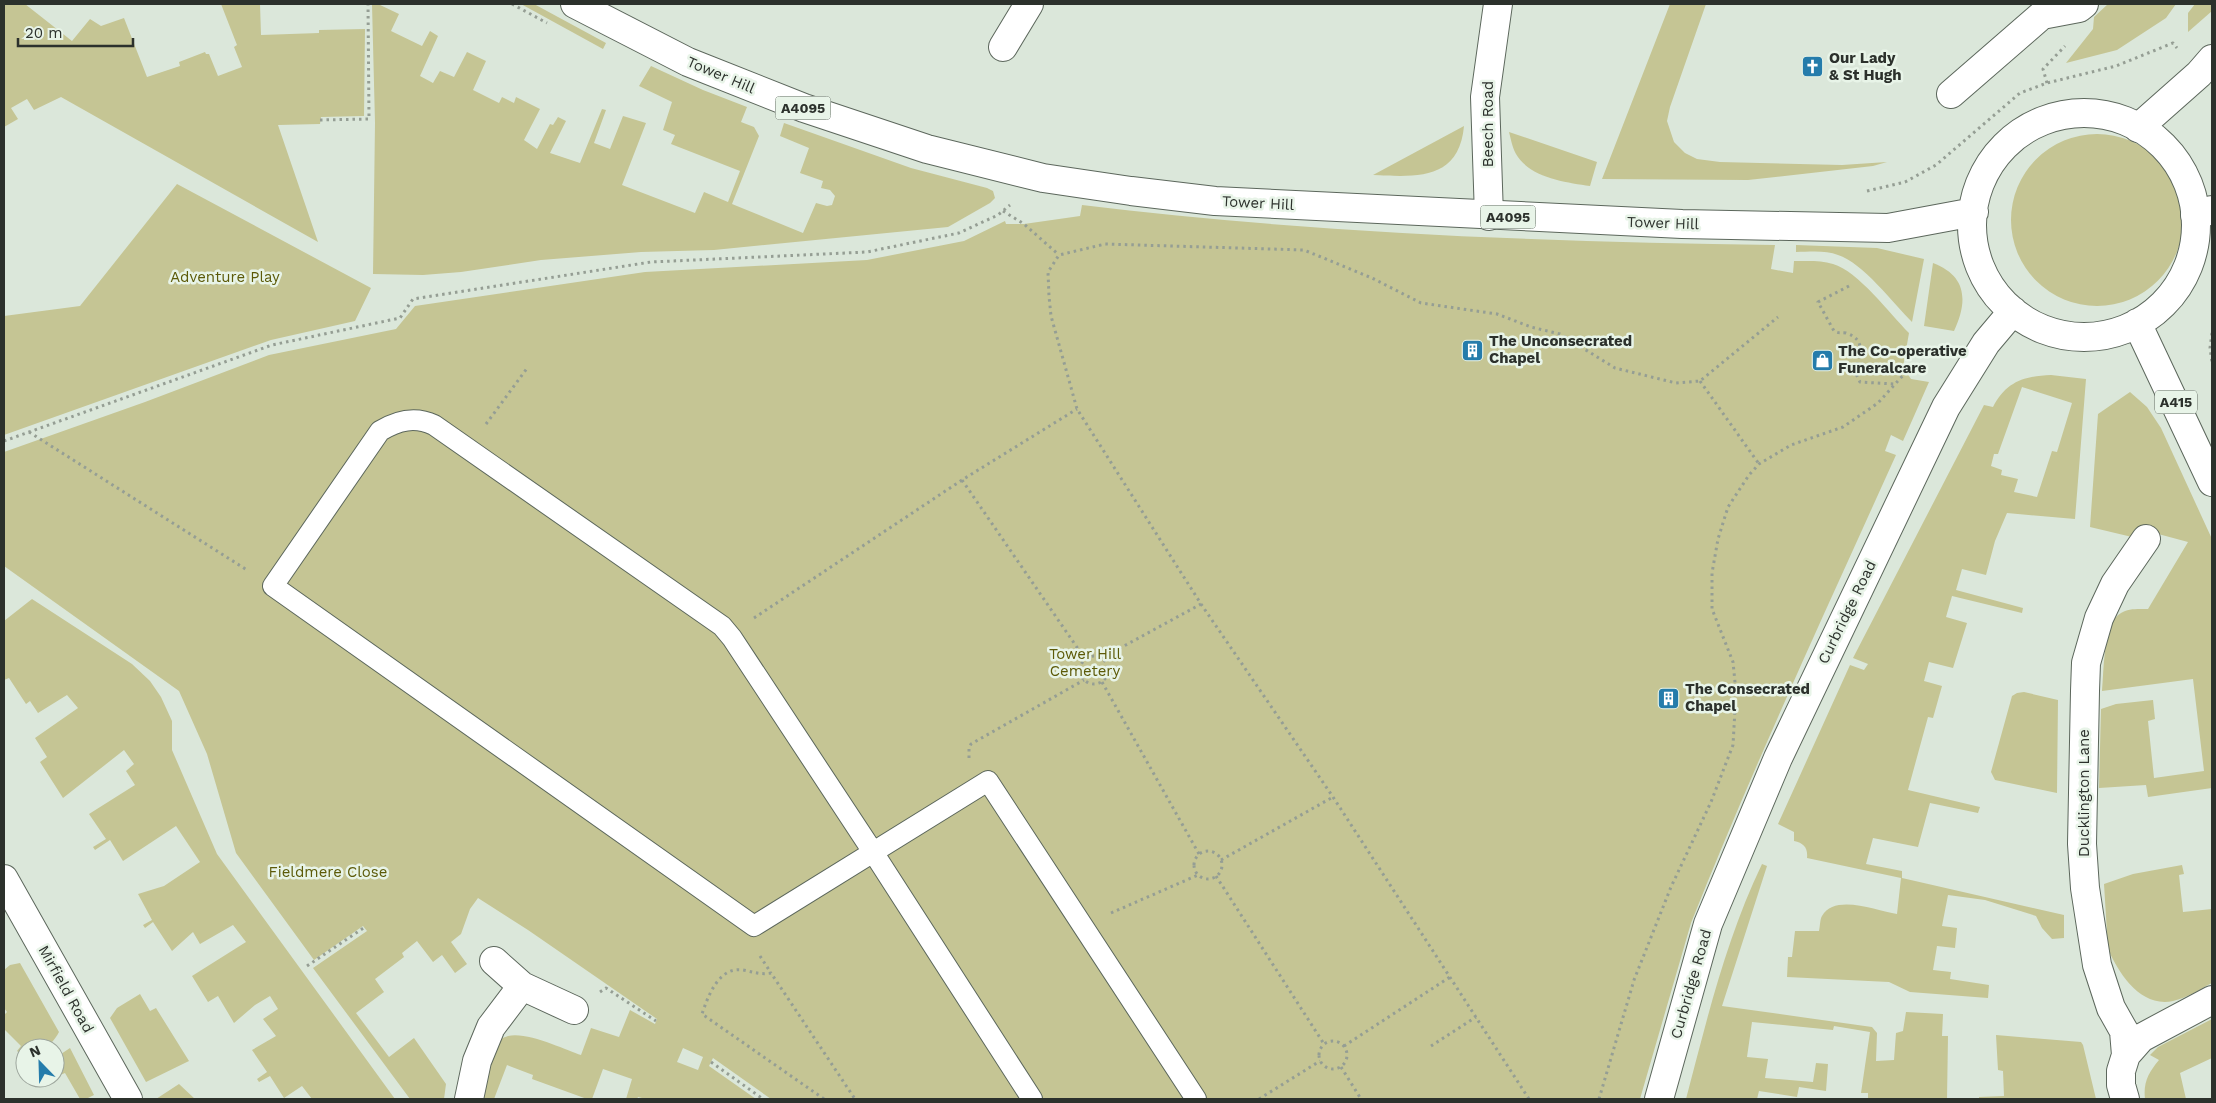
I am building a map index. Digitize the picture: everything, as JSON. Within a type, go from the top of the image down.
[{"type":"main road","name":"Tower Hill","points":[[575,4],[688,62],[781,100],[927,149],[1043,178],[1214,201],[1682,224],[1888,228],[1974,212]]},
{"type":"main road","points":[[1004,47],[1029,4]]},
{"type":"main road","name":"Beech Road","points":[[1489,216],[1485,97],[1498,4]]},
{"type":"main road","points":[[1951,94],[2042,15],[2079,8],[2084,4]]},
{"type":"main road","points":[[2138,128],[2205,67]]},
{"type":"main road","points":[[2088,113],[2123,120],[2138,128],[2154,137],[2178,163],[2193,195],[2204,212],[2197,230],[2190,265],[2172,296],[2146,320],[2110,335],[2071,337],[2034,326],[2002,303],[1980,271],[1971,233],[1976,194],[1992,159],[2021,132],[2053,117],[2088,113]]},
{"type":"main road","name":"Curbridge Road","points":[[1660,1099],[1708,924],[1778,758],[1946,406],[1986,343],[2013,311]]},
{"type":"main road","name":"A415","points":[[2138,323],[2212,482]]},
{"type":"main road","name":"Ducklington Lane","points":[[2125,1099],[2121,1085],[2121,1071],[2126,1055],[2124,1031],[2110,1008],[2097,966],[2090,932],[2082,844],[2086,663],[2099,618],[2115,584],[2146,539]]},
{"type":"main road","name":"Mirfield Road","points":[[4,879],[128,1099]]},
{"type":"main road","points":[[494,961],[522,986],[574,1010]]},
{"type":"main road","points":[[470,1099],[477,1061],[491,1027],[522,986]]},
{"type":"main road","points":[[2126,1055],[2141,1038],[2212,1000]]},
{"type":"lane","points":[[1032,1099],[873,852],[729,634],[712,617],[469,449],[423,420],[412,419],[402,421],[380,431],[273,586],[754,926],[873,852],[984,783],[988,781],[1196,1099]]},
{"type":"path","points":[[320,120],[369,119],[368,4]]},
{"type":"path","points":[[1866,192],[1905,182],[1922,174],[1962,144],[2008,102],[2031,89],[2116,66],[2173,43],[2205,67]]},
{"type":"path","points":[[4,441],[272,345],[400,318],[413,299],[651,262],[867,252],[959,234],[1004,211],[1043,178]]},
{"type":"path","points":[[1004,211],[1024,224],[1059,255]]},
{"type":"path","points":[[1529,1099],[1333,797],[1201,604],[1078,409],[1051,316],[1048,272],[1059,255],[1105,244],[1304,250],[1372,278],[1421,302],[1497,314],[1531,327],[1560,334],[1615,368],[1676,383],[1700,381],[1778,316]]},
{"type":"path","points":[[1849,286],[1818,302],[1834,331],[1847,334],[1858,343],[1862,355],[1856,372],[1860,382],[1895,384]]},
{"type":"path","points":[[2212,333],[2210,348],[2212,362]]},
{"type":"path","points":[[469,449],[528,367]]},
{"type":"path","points":[[1599,1099],[1634,980],[1671,887],[1711,802],[1733,745],[1736,692],[1733,662],[1712,609],[1712,573],[1718,539],[1728,506],[1749,475],[1759,464],[1791,445],[1842,427],[1878,404],[1906,372]]},
{"type":"path","points":[[1700,381],[1759,464]]},
{"type":"path","points":[[729,634],[962,480],[1078,409]]},
{"type":"path","points":[[29,432],[273,586]]},
{"type":"path","points":[[962,480],[1085,659]]},
{"type":"path","points":[[1085,659],[1094,656],[1102,658],[1201,604]]},
{"type":"path","points":[[1085,659],[1080,672],[1084,680],[1093,684],[1106,679],[1109,670],[1102,658]]},
{"type":"path","points":[[984,783],[969,757],[971,744],[1084,680]]},
{"type":"path","points":[[1102,682],[1199,854]]},
{"type":"path","points":[[1221,860],[1333,797]]},
{"type":"path","points":[[1207,850],[1219,856],[1222,869],[1216,876],[1206,879],[1198,875],[1195,871],[1194,861],[1199,854],[1207,850]]},
{"type":"path","points":[[1082,925],[1198,875]]},
{"type":"path","points":[[1216,876],[1324,1044]]},
{"type":"path","points":[[307,966],[365,928]]},
{"type":"path","points":[[824,1099],[702,1014],[714,986],[722,977],[740,970],[764,974],[771,973],[855,1099]]},
{"type":"path","points":[[1344,1046],[1450,977]]},
{"type":"path","points":[[574,1010],[606,988],[656,1022]]},
{"type":"path","points":[[1431,1046],[1476,1018]]},
{"type":"path","points":[[1337,1041],[1344,1046],[1347,1059],[1341,1067],[1327,1068],[1320,1061],[1319,1052],[1324,1044],[1337,1041]]},
{"type":"path","points":[[1259,1099],[1320,1061]]},
{"type":"path","points":[[711,1062],[763,1099]]},
{"type":"path","points":[[1341,1067],[1360,1099]]},
{"type":"green space","points":[[4,4],[25,4],[72,41],[90,19],[101,26],[124,18],[147,77],[180,66],[179,62],[205,52],[209,54],[218,76],[242,67],[234,47],[237,45],[221,4],[260,4],[261,35],[319,33],[319,30],[365,29],[364,116],[321,117],[320,124],[278,125],[318,242],[61,97],[34,110],[27,99],[11,108],[18,119],[4,127]]},
{"type":"green space","points":[[372,4],[378,4],[399,14],[391,31],[422,46],[430,31],[438,36],[420,76],[433,83],[440,71],[454,77],[467,52],[486,61],[473,90],[499,103],[502,97],[514,103],[516,97],[540,109],[524,140],[537,149],[550,124],[553,125],[558,117],[566,121],[550,153],[580,163],[602,109],[606,110],[594,143],[610,149],[623,116],[646,123],[622,185],[695,213],[704,192],[728,202],[740,171],[671,144],[675,135],[663,130],[672,102],[639,86],[651,66],[703,90],[747,107],[741,122],[754,127],[759,136],[732,204],[803,233],[816,203],[827,206],[832,205],[835,196],[830,190],[821,188],[823,181],[800,173],[809,148],[780,136],[784,123],[911,168],[987,188],[993,191],[995,198],[990,203],[948,227],[714,250],[641,252],[541,260],[461,272],[423,275],[373,274],[375,123]]},
{"type":"green space","points":[[521,4],[534,4],[606,43],[603,49]]},
{"type":"green space","points":[[1670,4],[1706,4],[1670,107],[1667,121],[1674,142],[1685,153],[1697,159],[1720,162],[1842,165],[1887,162],[1873,166],[1748,180],[1602,179]]},
{"type":"green space","points":[[2108,4],[2176,4],[2166,18],[2117,50],[2066,63],[2093,29],[2094,17]]},
{"type":"green space","points":[[2195,4],[2212,4],[2212,11],[2188,32],[2188,13]]},
{"type":"green space","points":[[1464,126],[1460,144],[1454,157],[1444,166],[1432,172],[1419,175],[1373,175]]},
{"type":"green space","points":[[1509,132],[1597,162],[1590,186],[1549,178],[1530,169],[1516,154]]},
{"type":"green space","points":[[2105,134],[2122,137],[2138,144],[2152,153],[2164,165],[2180,195],[2183,220],[2182,237],[2177,253],[2164,275],[2152,287],[2122,303],[2089,306],[2072,303],[2056,296],[2042,287],[2030,275],[2014,245],[2011,212],[2014,195],[2021,179],[2030,165],[2042,153],[2072,137]]},
{"type":"green space","name":"Adventure Play","points":[[177,184],[371,288],[355,321],[271,340],[4,435],[4,316],[80,306]]},
{"type":"green space","name":"Tower Hill Cemetery","points":[[1082,205],[1254,223],[1341,229],[1515,238],[1775,245],[1771,269],[1793,273],[1794,261],[1824,262],[1843,268],[1863,284],[1909,333],[1903,367],[1911,379],[1929,382],[1903,441],[1891,435],[1885,451],[1896,455],[1765,746],[1691,923],[1640,1099],[771,1099],[713,1058],[709,1066],[756,1099],[646,1099],[638,1097],[637,1099],[626,1099],[632,1079],[603,1069],[592,1099],[587,1099],[532,1079],[533,1075],[507,1065],[494,1099],[482,1099],[492,1056],[498,1043],[504,1037],[514,1035],[538,1039],[581,1055],[591,1028],[619,1037],[630,1010],[655,1024],[657,1019],[478,898],[470,909],[461,934],[451,942],[467,964],[455,973],[442,955],[433,962],[417,941],[402,953],[404,957],[375,979],[384,992],[356,1013],[389,1057],[414,1038],[446,1084],[444,1099],[410,1099],[313,968],[367,931],[363,926],[314,960],[236,853],[207,754],[179,691],[4,566],[4,452],[145,402],[269,355],[396,329],[415,306],[645,272],[867,260],[964,241],[1005,221],[1006,224],[1024,224],[1080,216]],"holes":[[[683,1048],[703,1057],[698,1070],[677,1062]]]},
{"type":"green space","points":[[1796,245],[1877,248],[1924,259],[1912,322],[1877,284],[1847,259],[1828,252],[1796,252]]},
{"type":"green space","points":[[1933,263],[1953,275],[1962,291],[1959,320],[1954,331],[1924,326]]},
{"type":"green space","points":[[2051,375],[2086,379],[2075,519],[2007,513],[1995,541],[1986,575],[1962,569],[1956,590],[2023,608],[2022,613],[1952,596],[1946,617],[1967,623],[1953,668],[1929,662],[1924,681],[1942,686],[1933,718],[1928,717],[1908,790],[1980,807],[1978,813],[1930,803],[1918,847],[1873,838],[1866,864],[1902,871],[1902,878],[2064,915],[2064,938],[2052,939],[2042,928],[2036,916],[1985,900],[1948,895],[1942,926],[1957,928],[1955,948],[1937,946],[1933,970],[1951,972],[1950,979],[1989,985],[1988,998],[1910,992],[1889,982],[1787,977],[1788,957],[1792,957],[1795,931],[1819,931],[1821,917],[1828,909],[1846,904],[1897,914],[1901,878],[1807,858],[1805,846],[1794,841],[1794,832],[1778,824],[1850,665],[1864,670],[1868,664],[1853,658],[1984,405],[1993,407],[1998,398],[2017,382],[2032,377]],"holes":[[[2022,387],[2072,403],[2057,452],[2052,451],[2037,497],[2014,492],[2018,479],[2001,475],[2002,470],[1991,466],[1994,454],[1998,454]]]},
{"type":"green space","points":[[2130,392],[2147,407],[2161,428],[2212,539],[2212,788],[2148,797],[2146,785],[2099,788],[2101,709],[2116,704],[2153,700],[2155,719],[2148,721],[2154,778],[2204,771],[2193,679],[2102,691],[2106,648],[2111,626],[2115,618],[2127,610],[2148,609],[2188,542],[2136,528],[2132,537],[2090,527],[2098,414]]},
{"type":"green space","points":[[32,599],[132,664],[150,681],[161,697],[172,721],[172,750],[217,854],[395,1099],[312,1099],[302,1086],[284,1098],[270,1076],[259,1082],[257,1079],[267,1072],[252,1050],[276,1036],[263,1019],[278,1009],[270,996],[255,1005],[234,1023],[218,996],[208,1002],[192,976],[246,942],[233,925],[200,944],[193,932],[172,951],[153,922],[145,928],[143,925],[152,920],[138,894],[164,886],[200,862],[176,826],[123,861],[110,840],[95,850],[93,847],[106,839],[89,814],[135,785],[126,771],[134,764],[124,750],[63,798],[40,762],[47,757],[35,738],[78,708],[67,695],[38,713],[30,701],[26,704],[9,678],[4,680],[4,621]]},
{"type":"green space","points":[[2024,692],[2058,700],[2057,793],[1995,780],[1991,772],[2012,696]]},
{"type":"green space","points":[[1762,864],[1767,866],[1722,1006],[1872,1027],[1877,1033],[1876,1061],[1894,1060],[1896,1033],[1903,1031],[1906,1012],[1943,1014],[1942,1036],[1948,1036],[1947,1099],[1868,1099],[1868,1093],[1861,1093],[1870,1032],[1834,1026],[1833,1030],[1752,1022],[1747,1057],[1768,1059],[1765,1078],[1813,1082],[1816,1063],[1828,1064],[1826,1091],[1799,1087],[1797,1097],[1759,1091],[1757,1099],[1686,1099],[1728,950],[1749,892]]},
{"type":"green space","points":[[2182,865],[2184,874],[2179,875],[2183,912],[2212,909],[2212,983],[2183,998],[2161,1002],[2141,994],[2133,987],[2118,969],[2108,949],[2104,884],[2133,874]]},
{"type":"green space","points":[[20,963],[59,1032],[56,1038],[15,1038],[15,1040],[4,1029],[4,1015],[7,1012],[4,1008],[4,970],[10,965]]},
{"type":"green space","points":[[140,994],[150,1011],[156,1008],[189,1061],[146,1082],[110,1018],[117,1008]]},
{"type":"green space","points":[[2212,1019],[2212,1058],[2180,1073],[2186,1099],[2145,1099],[2145,1087],[2148,1078],[2159,1060],[2150,1055],[2158,1047]]},
{"type":"green space","points":[[1996,1035],[2081,1042],[2096,1099],[1979,1099],[1979,1097],[2004,1096],[2003,1071],[1998,1070]]},
{"type":"green space","points":[[70,1048],[94,1095],[86,1099],[80,1099],[65,1073],[65,1051]]},
{"type":"green space","points":[[179,1084],[195,1099],[156,1099]]},
{"type":"place","name":"Our Lady & St Hugh","points":[[1813,67]]},
{"type":"place","name":"The Unconsecrated Chapel","points":[[1473,350]]},
{"type":"place","name":"The Co-operative Funeralcare","points":[[1822,360]]},
{"type":"place","name":"The Consecrated Chapel","points":[[1669,698]]},
{"type":"park label","name":"Fieldmere Close","points":[[328,872]]}]
